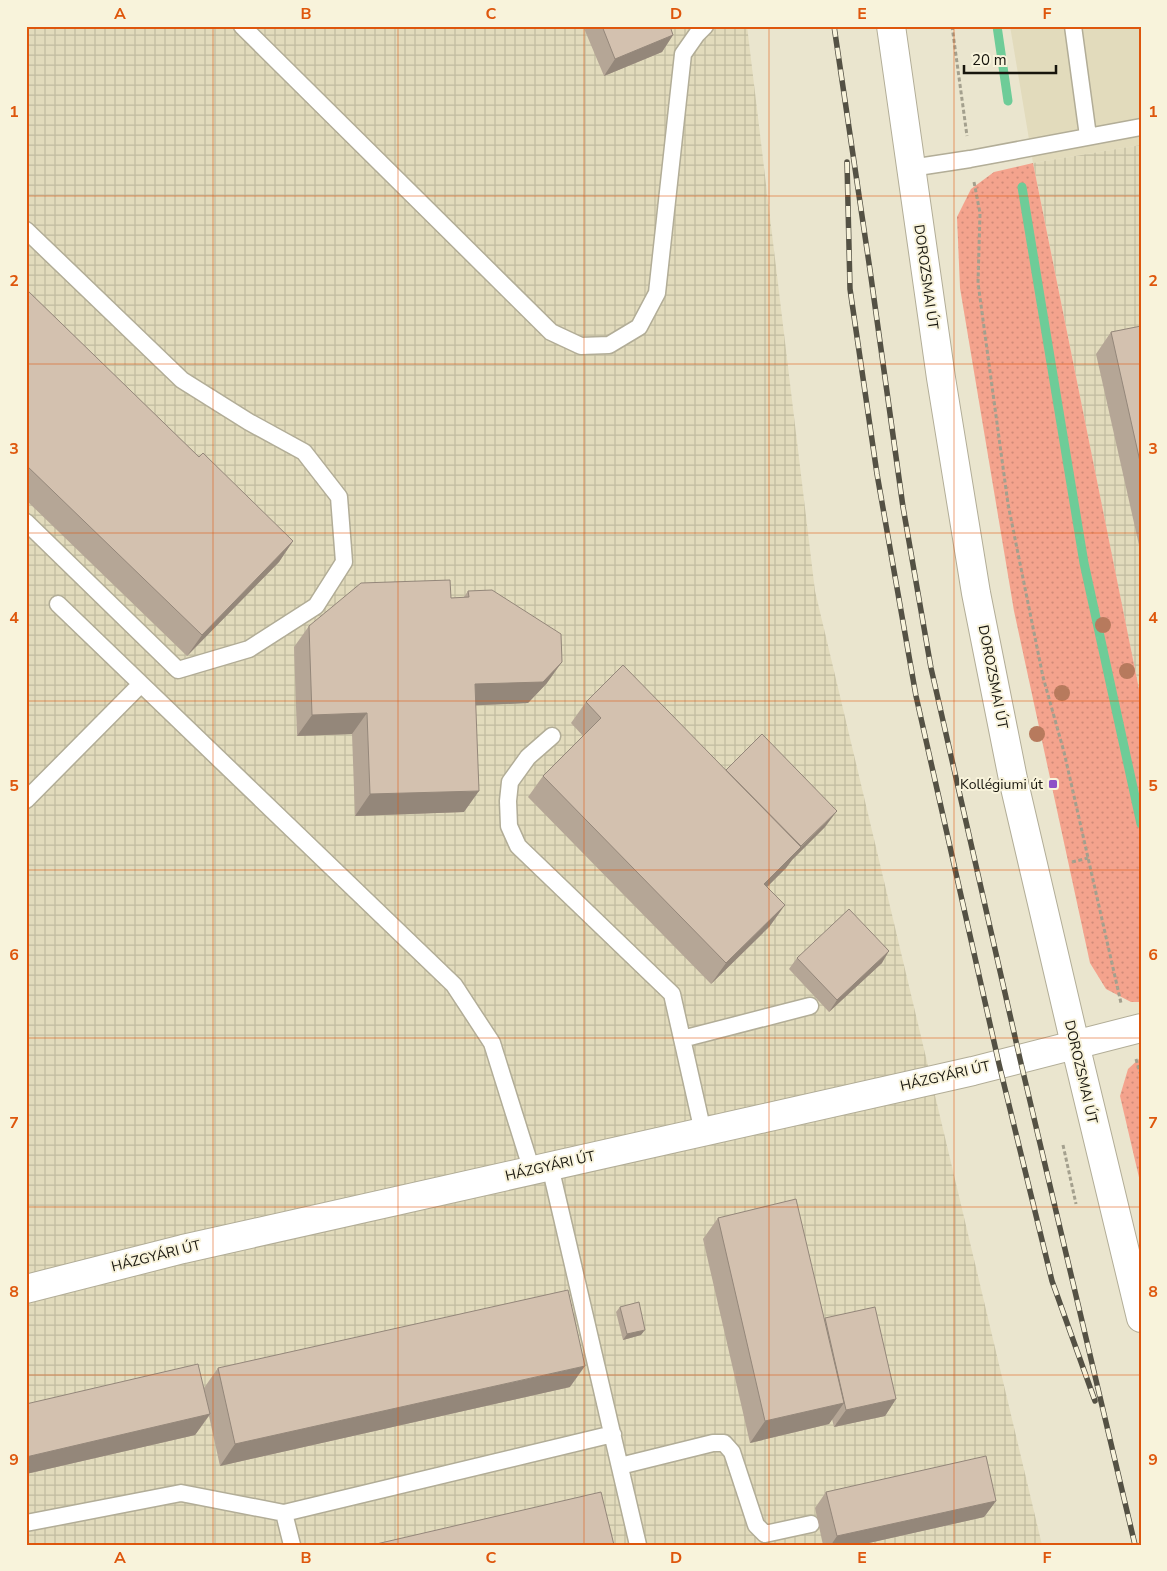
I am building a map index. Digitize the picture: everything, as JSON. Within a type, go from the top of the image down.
[{"type":"main road","name":"DOROZSMAI ÚT","points":[[891,26],[941,378],[976,593],[1013,778],[1141,1318]]},
{"type":"main road","points":[[1075,1044],[1135,1029]]},
{"type":"main road","name":"HÁZGYÁRI ÚT","points":[[26,1288],[193,1247],[973,1071],[1075,1044]]},
{"type":"lane","points":[[242,26],[551,332],[581,346],[609,345],[639,327],[657,293],[683,54],[698,29]]},
{"type":"lane","points":[[1072,26],[1088,136]]},
{"type":"lane","points":[[911,168],[1141,127]]},
{"type":"lane","points":[[26,230],[182,380],[249,422],[304,452],[339,497],[344,562],[316,606],[249,649],[178,670],[26,522]]},
{"type":"lane","points":[[58,604],[454,985],[492,1043],[541,1169],[612,1434],[638,1545]]},
{"type":"lane","points":[[26,800],[141,684]]},
{"type":"lane","points":[[552,736],[528,757],[510,782],[508,801],[509,826],[518,846],[672,994],[703,1132]]},
{"type":"lane","points":[[682,1039],[810,1006]]},
{"type":"lane","points":[[26,1523],[180,1492],[284,1513],[612,1434]]},
{"type":"lane","points":[[620,1466],[713,1443],[724,1443],[732,1452],[756,1525],[765,1534],[811,1524]]},
{"type":"lane","points":[[284,1513],[292,1545]]},
{"type":"path","points":[[952,26],[970,159],[980,213],[978,283],[1008,504],[1043,677],[1064,752],[1088,858],[1135,1029]]},
{"type":"path","points":[[1072,862],[1088,858]]},
{"type":"path","points":[[1063,1145],[1076,1204]]},
{"type":"shaded area","points":[[26,26],[747,26],[815,591],[1042,1545],[26,1545]]},
{"type":"shaded area","points":[[1010,26],[1141,26],[1141,145],[1033,163]]},
{"type":"shaded area","points":[[1141,145],[1141,699],[1033,163]]},
{"type":"shaded area","points":[[1033,163],[1141,699],[1141,1002],[1131,1002],[1106,989],[1090,963],[1014,611],[960,288],[957,217],[971,189],[994,172]]},
{"type":"shaded area","points":[[1141,1057],[1141,1186],[1120,1096],[1128,1069]]},
{"type":"building","points":[[602,26],[670,26],[673,35],[615,59]]},
{"type":"building","points":[[26,289],[199,457],[203,453],[293,541],[202,635],[26,465]]},
{"type":"building","points":[[1141,326],[1141,466],[1111,332]]},
{"type":"building","points":[[450,580],[451,598],[469,597],[468,591],[492,590],[561,634],[562,662],[543,682],[475,684],[479,791],[370,794],[367,713],[312,715],[309,626],[361,583]]},
{"type":"building","points":[[623,665],[801,847],[764,884],[785,905],[726,963],[543,776],[601,718],[586,702]]},
{"type":"building","points":[[762,734],[837,811],[801,846],[726,770]]},
{"type":"building","points":[[849,909],[889,951],[837,1000],[797,958]]},
{"type":"building","points":[[796,1199],[844,1403],[765,1421],[718,1218]]},
{"type":"building","points":[[568,1290],[585,1366],[235,1444],[218,1368]]},
{"type":"building","points":[[639,1302],[645,1330],[627,1334],[620,1307]]},
{"type":"building","points":[[875,1307],[896,1399],[846,1410],[825,1318]]},
{"type":"building","points":[[198,1364],[210,1414],[26,1457],[26,1404]]},
{"type":"building","points":[[986,1456],[996,1501],[837,1536],[826,1492]]},
{"type":"building","points":[[601,1492],[614,1545],[372,1545]]},
{"type":"waterway","points":[[997,26],[1008,101]]},
{"type":"waterway","points":[[1022,187],[1084,563],[1141,824]]},
{"type":"railway","points":[[834,26],[903,507],[931,668],[1020,1059],[1135,1545]]},
{"type":"railway","points":[[847,162],[850,289],[877,474],[916,696],[999,1064],[1052,1281],[1095,1401]]},
{"type":"place","name":"Kollégiumi út","points":[[1053,784]]}]
